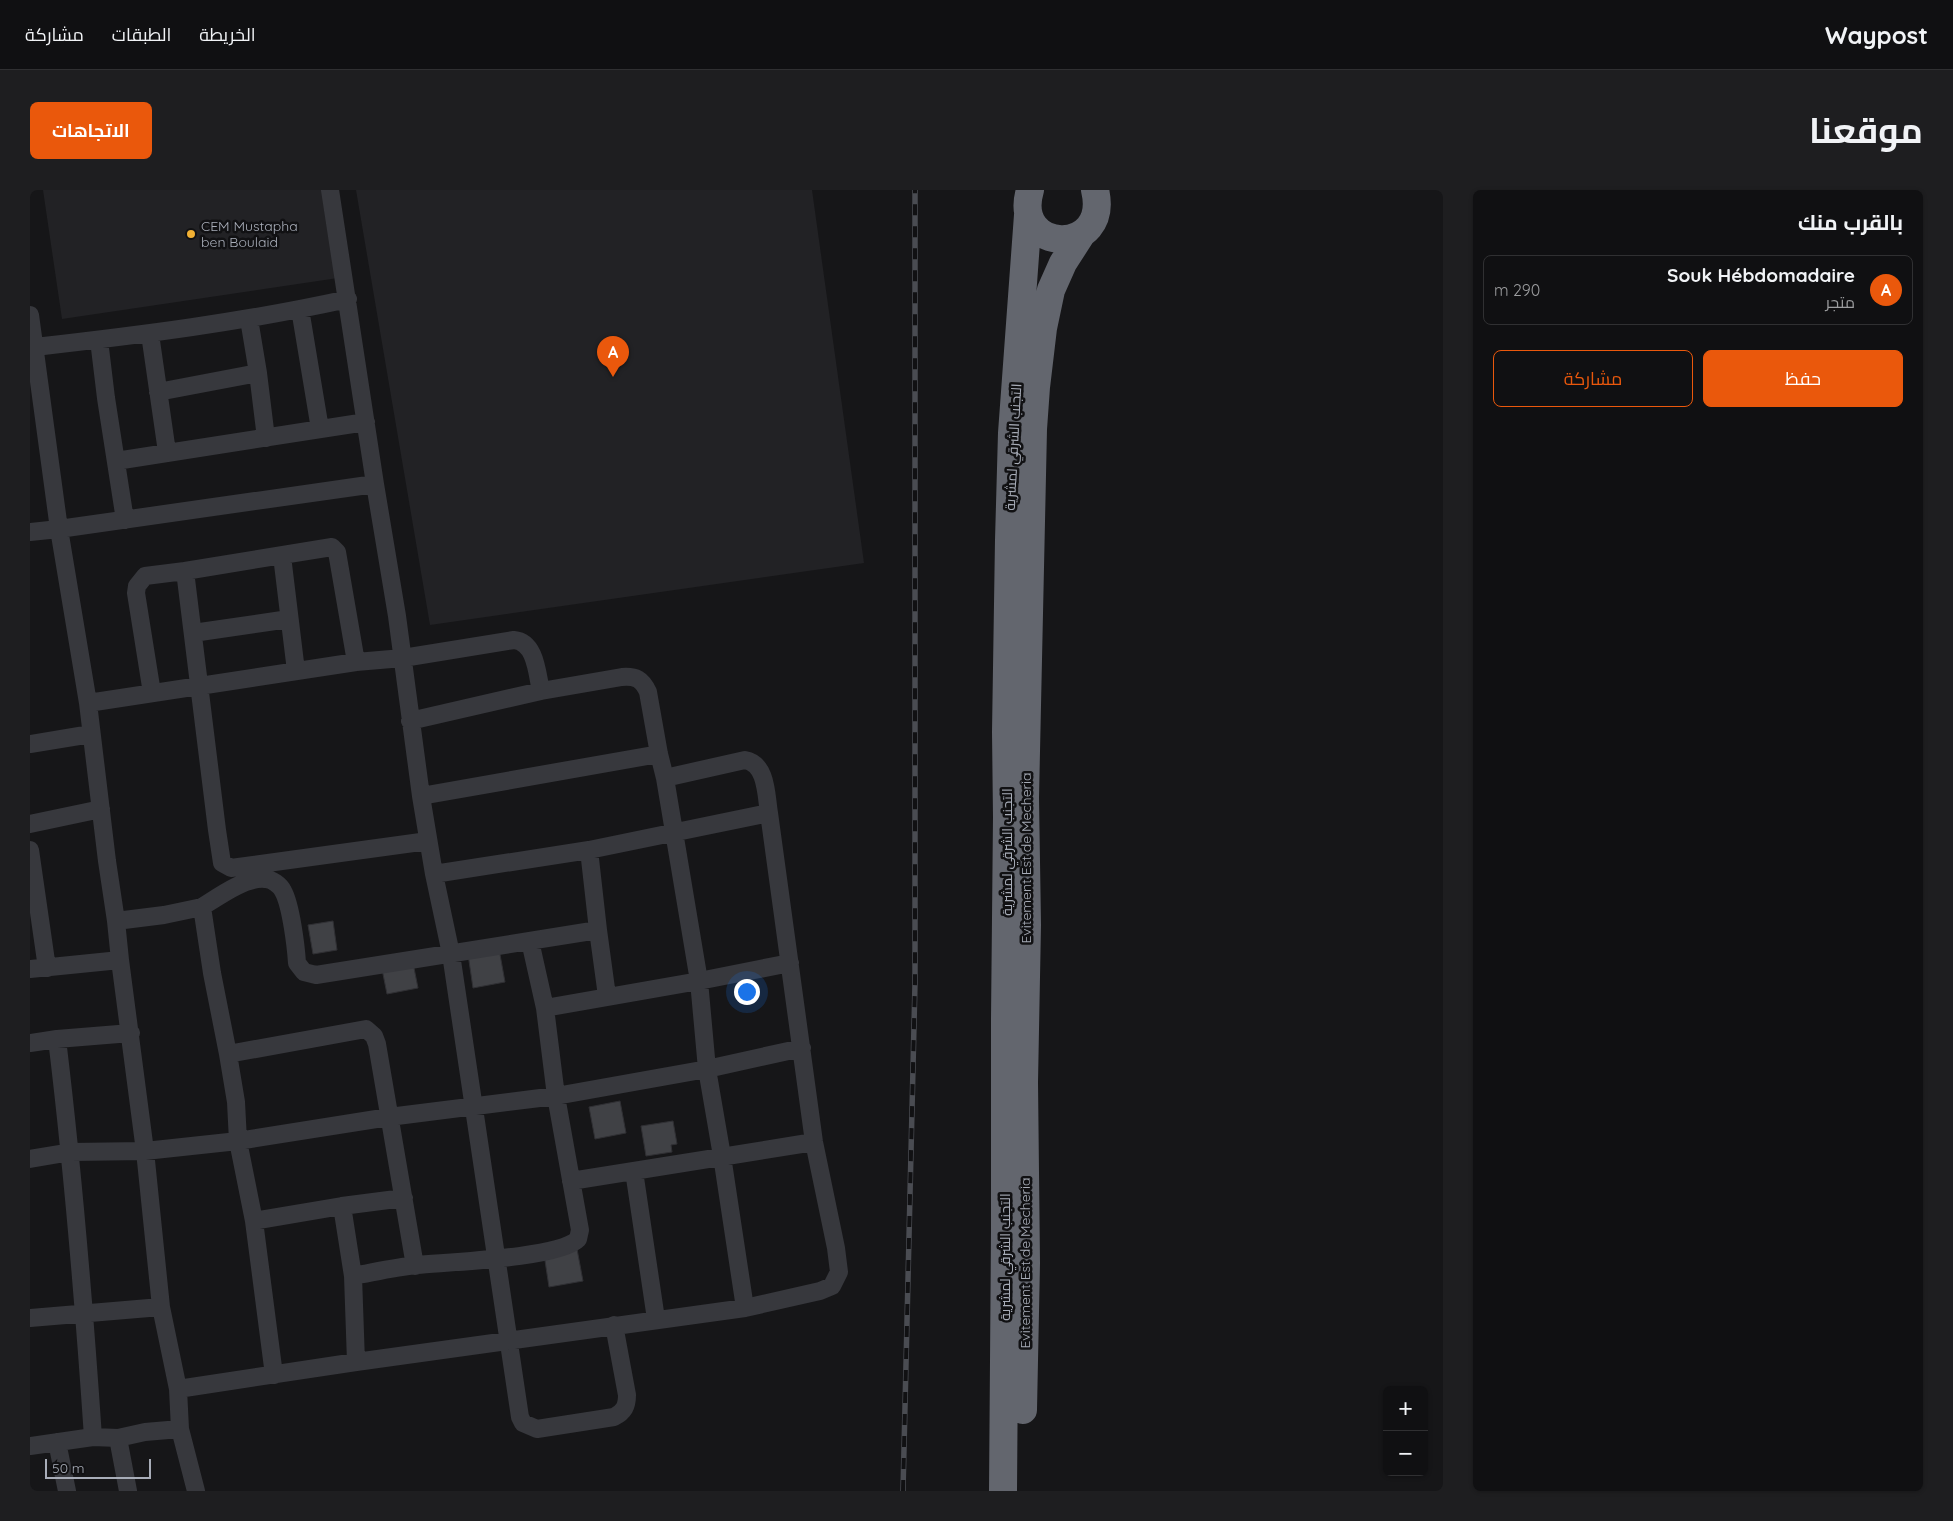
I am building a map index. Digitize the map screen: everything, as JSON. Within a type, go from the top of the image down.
[{"type":"highway","name":"Evitement Est de Mecheria","points":[[1009,1491],[1026,1262],[1024,1082],[1027,925],[1025,798],[1032,429],[1042,338],[1052,290],[1062,264],[1081,235],[1091,226],[1096,215],[1097,194]]},
{"type":"highway","points":[[1029,203],[1034,227],[1044,236],[1056,240],[1069,240],[1081,235]]},
{"type":"highway","name":"التجنب الشرقي لمشرية","points":[[1009,1491],[1004,1019],[1007,817],[1006,732],[1012,433],[1029,203]]},
{"type":"street","points":[[330,190],[397,616],[428,841],[451,954],[508,1341],[520,1417],[523,1422],[537,1430],[614,1417],[624,1410],[627,1404],[627,1395],[614,1325]]},
{"type":"street","points":[[35,347],[150,334],[249,319],[348,299]]},
{"type":"street","points":[[300,309],[320,429]]},
{"type":"street","points":[[30,315],[58,530],[88,703],[106,861],[131,1033],[162,1307],[178,1389],[180,1429],[196,1491]]},
{"type":"street","points":[[249,319],[266,438]]},
{"type":"street","points":[[150,334],[167,452]]},
{"type":"street","points":[[99,340],[125,520]]},
{"type":"street","points":[[158,392],[258,373]]},
{"type":"street","points":[[116,461],[366,422]]},
{"type":"street","points":[[30,532],[58,530],[375,484]]},
{"type":"street","points":[[152,693],[136,594],[137,586],[145,576],[332,547],[335,548],[356,662]]},
{"type":"street","points":[[282,556],[296,671]]},
{"type":"street","points":[[185,571],[222,863],[231,868],[428,841]]},
{"type":"street","points":[[193,633],[289,619]]},
{"type":"street","points":[[88,703],[356,662],[403,658],[500,641],[519,640],[525,643],[532,654],[541,691]]},
{"type":"street","points":[[410,721],[541,691],[622,677],[634,676],[644,683],[648,692],[665,778],[699,982],[707,1069],[745,1308]]},
{"type":"street","points":[[30,744],[91,734]]},
{"type":"street","points":[[421,796],[659,754]]},
{"type":"street","points":[[178,1389],[614,1325],[745,1308],[828,1289],[839,1272],[836,1248],[814,1142],[769,813],[762,775],[758,766],[752,761],[745,760],[665,778]]},
{"type":"street","points":[[30,824],[101,809]]},
{"type":"street","points":[[434,874],[588,850],[769,813]]},
{"type":"street","points":[[30,850],[39,969],[120,960]]},
{"type":"street","points":[[588,850],[607,996]]},
{"type":"street","points":[[116,921],[164,915],[202,907],[232,888],[254,880],[265,879],[276,883],[283,890],[287,900],[297,963],[304,972],[310,975],[598,930]]},
{"type":"street","points":[[202,907],[236,1102],[238,1141],[254,1221],[274,1375]]},
{"type":"street","points":[[353,1276],[415,1266],[496,1259],[558,1248],[570,1245],[578,1239],[580,1230],[556,1096],[545,1008],[530,941]]},
{"type":"street","points":[[545,1008],[607,996],[699,982],[790,963]]},
{"type":"street","points":[[228,1054],[366,1029],[374,1036],[378,1044],[415,1266]]},
{"type":"street","points":[[30,1043],[131,1033]]},
{"type":"street","points":[[57,1039],[71,1152],[93,1437]]},
{"type":"street","points":[[30,1159],[71,1152],[145,1151],[238,1141],[389,1117],[473,1108],[556,1096],[707,1069],[802,1048]]},
{"type":"street","points":[[571,1181],[814,1142]]},
{"type":"street","points":[[634,1171],[656,1320]]},
{"type":"street","points":[[254,1221],[404,1198]]},
{"type":"street","points":[[342,1206],[353,1276],[356,1362]]},
{"type":"street","points":[[30,1318],[162,1307]]},
{"type":"street","points":[[30,1446],[93,1437],[118,1438],[145,1432],[180,1429]]},
{"type":"street","points":[[118,1438],[128,1491]]},
{"type":"street","points":[[57,1442],[67,1491]]},
{"type":"shaded area","name":"CEM Mustapha ben Boulaid","points":[[43,190],[325,190],[338,278],[62,319]]},
{"type":"shaded area","points":[[356,190],[812,190],[864,563],[430,625]]},
{"type":"building","points":[[333,921],[337,950],[313,954],[308,925]]},
{"type":"building","points":[[499,949],[505,982],[473,988],[468,954]]},
{"type":"building","points":[[413,963],[418,988],[387,994],[382,969]]},
{"type":"building","points":[[620,1101],[626,1133],[595,1139],[589,1107]]},
{"type":"building","points":[[673,1121],[677,1144],[671,1145],[672,1152],[646,1156],[641,1126]]},
{"type":"building","points":[[577,1249],[583,1281],[549,1287],[544,1254]]},
{"type":"railway","points":[[903,1491],[915,983],[915,190]]},
{"type":"place","name":"CEM Mustapha ben Boulaid","points":[[191,234]]},
{"type":"place","name":"Souk Hébdomadaire","points":[[613,377]]}]
